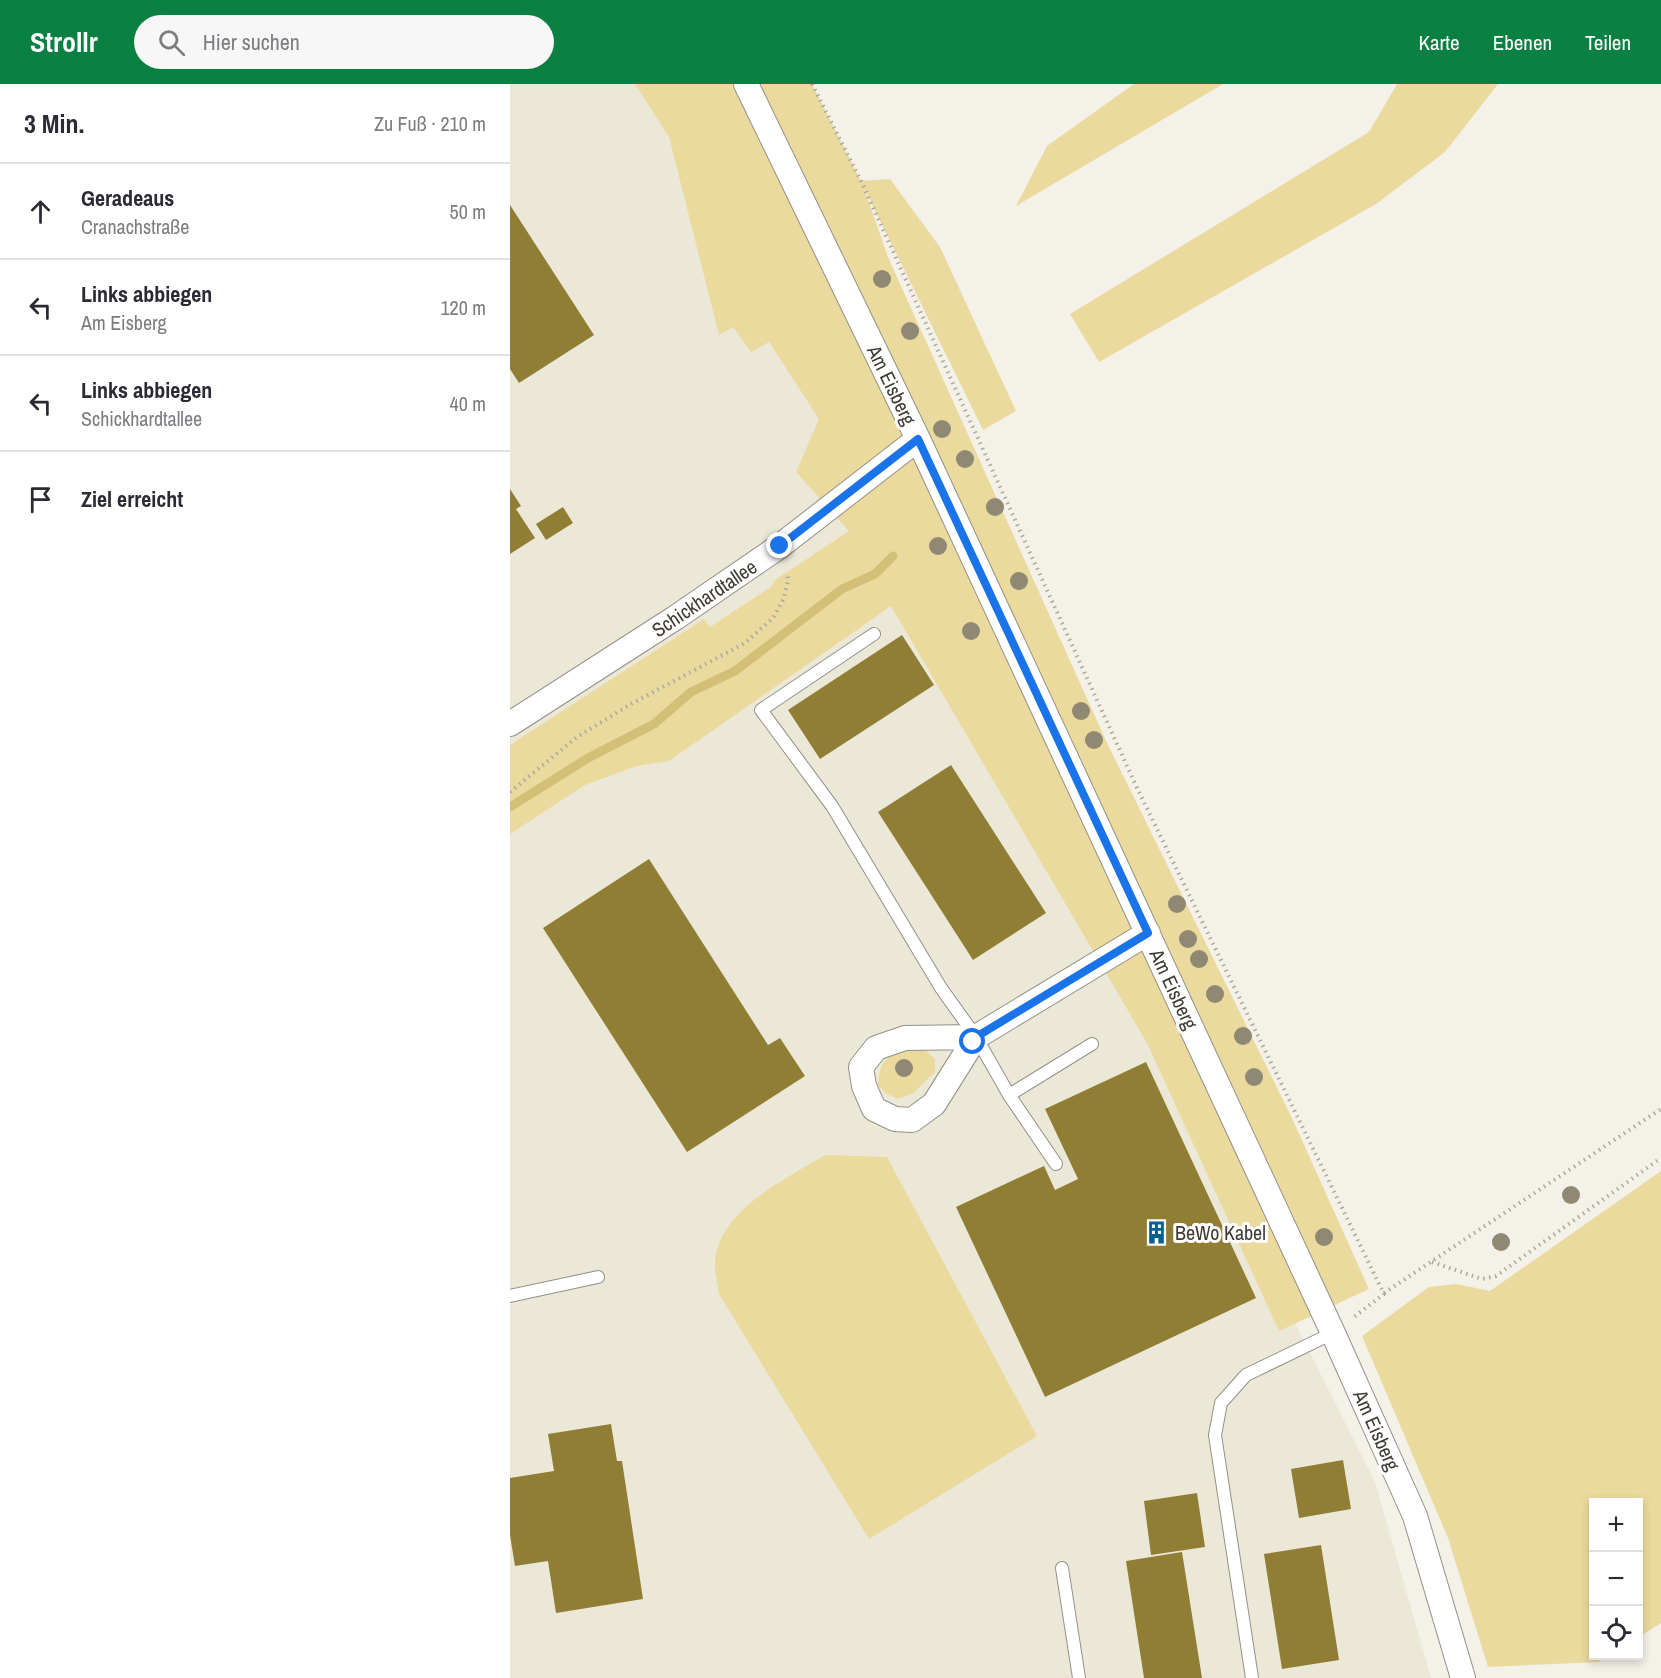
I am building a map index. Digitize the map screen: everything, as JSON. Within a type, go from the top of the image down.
[{"type":"street","name":"Am Eisberg","points":[[746,84],[918,439],[1333,1333],[1415,1516],[1463,1678]]},
{"type":"street","name":"Schickhardtallee","points":[[510,724],[675,618],[780,546],[918,439]]},
{"type":"street","points":[[976,1037],[905,1038],[876,1048],[861,1067],[864,1086],[874,1109],[895,1119],[912,1120],[934,1104],[976,1037],[1148,933]]},
{"type":"lane","points":[[874,634],[761,710],[832,806],[941,988],[976,1037],[1009,1095],[1056,1164]]},
{"type":"lane","points":[[1009,1095],[1092,1044]]},
{"type":"lane","points":[[510,1296],[598,1277]]},
{"type":"lane","points":[[1252,1678],[1215,1435],[1221,1403],[1246,1374],[1333,1333]]},
{"type":"lane","points":[[1062,1568],[1079,1678]]},
{"type":"path","points":[[812,84],[861,181],[1137,788],[1384,1294]]},
{"type":"path","points":[[510,792],[577,737],[631,704],[745,643],[773,618],[784,598],[788,580],[780,546]]},
{"type":"path","points":[[1333,1333],[1431,1262],[1661,1110]]},
{"type":"path","points":[[1431,1262],[1482,1279],[1496,1276],[1661,1158]]},
{"type":"shaded area","points":[[510,84],[716,84],[918,575],[1375,1482],[1431,1678],[510,1678]]},
{"type":"shaded area","points":[[635,84],[812,84],[861,181],[890,179],[940,247],[1016,411],[983,430],[864,188],[888,257],[1108,745],[1292,1118],[1369,1289],[1279,1331],[1147,1043],[891,606],[669,761],[637,766],[585,785],[510,834],[510,745],[704,619],[710,627],[849,531],[796,472],[819,419],[769,342],[751,352],[733,327],[719,335],[669,137]]},
{"type":"shaded area","points":[[1134,84],[1223,84],[1016,206],[1047,146]]},
{"type":"shaded area","points":[[1397,84],[1498,84],[1445,152],[1376,204],[1099,362],[1070,314],[1369,132]]},
{"type":"shaded area","points":[[905,1050],[925,1050],[935,1059],[935,1072],[913,1093],[898,1099],[885,1093],[878,1085],[879,1077],[884,1062]]},
{"type":"shaded area","points":[[825,1155],[887,1157],[1037,1436],[869,1539],[719,1294],[715,1270],[719,1243],[728,1226],[741,1211],[774,1186]]},
{"type":"shaded area","points":[[1661,1171],[1661,1623],[1643,1634],[1643,1498],[1589,1498],[1589,1660],[1601,1660],[1598,1662],[1488,1667],[1448,1538],[1362,1336],[1429,1287],[1457,1284],[1490,1291]]},
{"type":"building","points":[[510,205],[594,335],[519,383],[510,369]]},
{"type":"building","points":[[510,489],[521,506],[516,509],[535,538],[510,554]]},
{"type":"building","points":[[563,507],[573,523],[546,540],[536,524]]},
{"type":"building","points":[[902,635],[934,685],[820,759],[788,710]]},
{"type":"building","points":[[951,765],[1046,913],[973,960],[878,812]]},
{"type":"building","points":[[649,859],[768,1045],[780,1038],[805,1076],[687,1152],[543,928]]},
{"type":"building","name":"BeWo Kabel","points":[[1146,1062],[1256,1298],[1045,1397],[956,1207],[1044,1166],[1055,1190],[1078,1179],[1045,1109]]},
{"type":"building","points":[[611,1424],[617,1461],[622,1461],[643,1599],[556,1613],[548,1561],[515,1566],[510,1535],[510,1478],[554,1471],[548,1434]]},
{"type":"building","points":[[1343,1460],[1351,1509],[1299,1518],[1291,1469]]},
{"type":"building","points":[[1197,1493],[1205,1547],[1151,1555],[1144,1501]]},
{"type":"building","points":[[1321,1545],[1339,1660],[1282,1669],[1264,1554]]},
{"type":"building","points":[[1182,1552],[1202,1678],[1144,1678],[1126,1561]]},
{"type":"waterway","points":[[510,807],[588,758],[654,724],[691,692],[735,671],[842,589],[875,574],[893,556]]},
{"type":"place","name":"BeWo Kabel","points":[[1157,1232]]},
{"type":"route","points":[[780,546],[918,439],[1148,933],[976,1037],[973,1042]]}]
